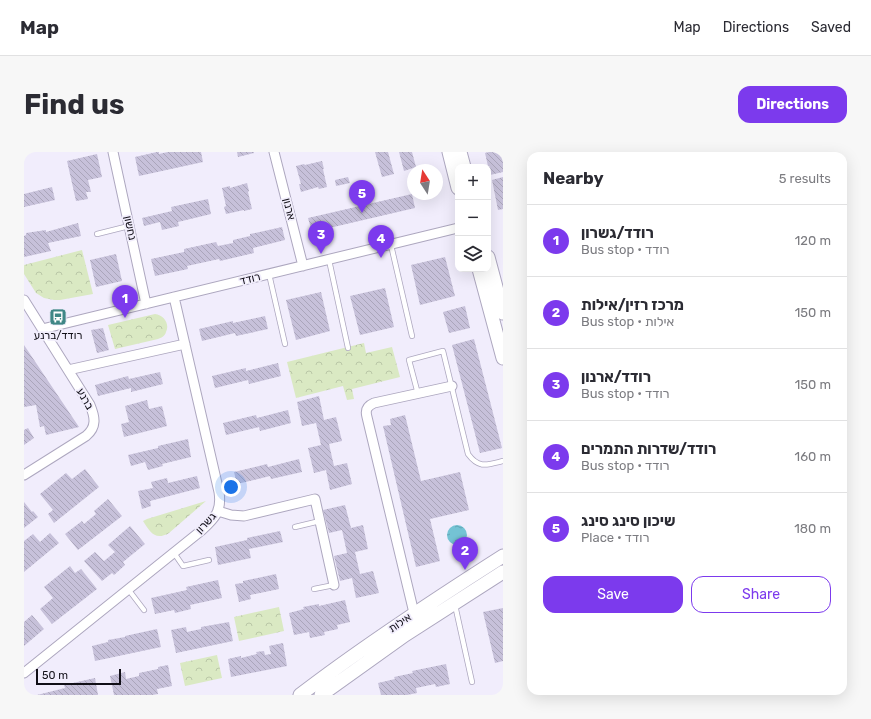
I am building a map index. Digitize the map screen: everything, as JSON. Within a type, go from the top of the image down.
[{"type":"street","name":"נחשון","points":[[113,152],[146,304]]},
{"type":"street","name":"ארנון","points":[[274,152],[303,266]]},
{"type":"street","points":[[448,152],[455,177]]},
{"type":"street","points":[[460,152],[463,164]]},
{"type":"street","name":"רודד","points":[[42,329],[455,229]]},
{"type":"street","points":[[491,267],[503,313]]},
{"type":"street","points":[[481,272],[503,358]]},
{"type":"street","name":"גשרון","points":[[24,673],[174,553],[208,524],[218,511],[220,504],[219,492],[174,297]]},
{"type":"street","name":"ברנע","points":[[24,300],[90,405],[94,421],[92,430],[86,436],[24,475]]},
{"type":"street","points":[[68,370],[185,344]]},
{"type":"street","points":[[414,613],[366,417],[366,411],[369,405],[374,403],[452,386]]},
{"type":"street","points":[[218,511],[231,515],[244,516],[315,499],[334,585]]},
{"type":"street","name":"אילות","points":[[300,695],[360,650],[414,613],[503,556]]},
{"type":"street","name":"אילות","points":[[321,695],[380,652],[503,572]]},
{"type":"lane","points":[[97,234],[129,226]]},
{"type":"lane","points":[[391,245],[412,336]]},
{"type":"lane","points":[[329,260],[348,348]]},
{"type":"lane","points":[[269,274],[285,344]]},
{"type":"lane","points":[[418,394],[409,360],[443,351],[468,454],[478,464],[487,465],[503,461]]},
{"type":"lane","points":[[295,527],[320,521]]},
{"type":"lane","points":[[174,553],[182,566],[209,560]]},
{"type":"lane","points":[[314,589],[334,585]]},
{"type":"lane","points":[[128,589],[144,610]]},
{"type":"lane","points":[[455,602],[472,682]]},
{"type":"green space","points":[[82,250],[93,294],[54,300],[44,298],[36,293],[24,274],[24,265]]},
{"type":"green space","points":[[155,314],[161,316],[167,323],[167,329],[164,336],[158,339],[115,349],[108,325]]},
{"type":"green space","points":[[364,343],[366,353],[392,347],[400,377],[352,389],[354,399],[347,400],[343,386],[296,398],[287,362]]},
{"type":"green space","points":[[206,501],[169,533],[164,535],[156,536],[153,534],[143,521],[147,519]]},
{"type":"green space","points":[[279,607],[284,631],[239,641],[234,617]]},
{"type":"green space","points":[[217,655],[222,678],[185,686],[180,663]]},
{"type":"water","points":[[457,525],[464,528],[467,535],[464,542],[457,545],[450,542],[447,535],[450,528]]},
{"type":"building","points":[[159,152],[159,154],[168,152],[201,152],[203,162],[139,176],[135,157]]},
{"type":"building","points":[[237,152],[254,152],[254,153],[238,157]]},
{"type":"building","points":[[375,152],[388,152],[394,174],[382,177]]},
{"type":"building","points":[[399,152],[412,152],[415,164],[407,164],[407,170],[404,171]]},
{"type":"building","points":[[503,152],[503,172],[491,175],[491,164],[488,164],[485,153]]},
{"type":"building","points":[[97,154],[102,177],[88,180],[91,192],[86,192],[88,199],[76,201],[67,161]]},
{"type":"building","points":[[322,161],[327,187],[319,189],[318,187],[301,192],[299,184],[301,184],[296,166]]},
{"type":"building","points":[[348,177],[350,183],[336,186],[335,180]]},
{"type":"building","points":[[503,177],[503,209],[498,210],[492,180]]},
{"type":"building","points":[[247,183],[252,209],[226,214],[224,207],[226,206],[222,188],[230,186],[230,188]]},
{"type":"building","points":[[52,187],[55,200],[24,207],[24,194]]},
{"type":"building","points":[[407,195],[407,200],[413,200],[415,208],[312,232],[308,218]]},
{"type":"building","points":[[208,199],[211,214],[178,222],[179,226],[162,230],[160,222],[144,226],[142,218],[172,211],[171,207]]},
{"type":"building","points":[[78,223],[81,236],[48,243],[51,251],[24,257],[24,236],[26,233],[46,230],[46,232]]},
{"type":"building","points":[[282,227],[285,240],[253,248],[254,253],[220,261],[219,259],[187,266],[188,269],[155,276],[151,259],[184,252],[184,249],[216,242],[218,246],[233,243],[233,240],[250,236],[250,234]]},
{"type":"building","points":[[116,254],[122,281],[96,287],[90,260]]},
{"type":"building","points":[[445,257],[455,296],[420,305],[411,265]]},
{"type":"building","points":[[385,288],[394,327],[360,335],[350,296]]},
{"type":"building","points":[[321,292],[330,331],[296,340],[286,300]]},
{"type":"building","points":[[465,306],[470,328],[449,333],[443,312]]},
{"type":"building","points":[[265,316],[268,329],[236,336],[235,333],[202,341],[199,329],[233,321],[233,323]]},
{"type":"building","points":[[103,328],[109,350],[97,353],[91,330]]},
{"type":"building","points":[[474,339],[502,448],[480,453],[452,345]]},
{"type":"building","points":[[24,345],[79,427],[46,435],[44,426],[40,427],[36,405],[24,407]]},
{"type":"building","points":[[278,363],[281,376],[249,384],[248,380],[215,388],[212,376],[246,368],[246,371]]},
{"type":"building","points":[[160,372],[163,384],[131,392],[131,388],[98,396],[95,385],[128,376],[129,379]]},
{"type":"building","points":[[319,396],[324,420],[336,417],[342,441],[329,444],[334,466],[347,463],[352,484],[330,490],[326,470],[314,473],[308,448],[321,445],[316,423],[302,426],[297,402]]},
{"type":"building","points":[[147,400],[149,409],[162,406],[167,426],[124,437],[121,424],[129,422],[125,406]]},
{"type":"building","points":[[288,410],[291,423],[260,431],[259,427],[226,435],[223,423],[256,415],[257,418]]},
{"type":"building","points":[[405,415],[421,481],[460,472],[469,510],[430,519],[440,561],[416,567],[383,426],[391,425],[390,419]]},
{"type":"building","points":[[28,428],[34,438],[24,445],[24,430]]},
{"type":"building","points":[[188,439],[191,457],[162,464],[163,466],[148,470],[145,462],[131,466],[128,455]]},
{"type":"building","points":[[299,459],[302,472],[271,479],[270,476],[237,484],[234,472],[267,464],[268,467]]},
{"type":"building","points":[[85,469],[99,487],[54,523],[48,514],[53,510],[40,494],[66,473],[72,479]]},
{"type":"building","points":[[197,476],[200,488],[150,501],[151,506],[142,509],[138,491],[153,488],[151,482],[167,478],[168,483]]},
{"type":"building","points":[[108,499],[122,516],[78,550],[65,534],[82,521],[84,524],[96,514],[94,511]]},
{"type":"building","points":[[24,502],[38,517],[24,528]]},
{"type":"building","points":[[345,505],[351,528],[363,525],[368,549],[355,552],[360,574],[373,571],[379,593],[356,598],[352,578],[340,581],[334,556],[347,553],[342,530],[329,533],[323,510]]},
{"type":"building","points":[[130,526],[145,544],[123,562],[125,565],[114,575],[112,573],[102,581],[84,561],[95,552],[104,561],[115,552],[108,545]]},
{"type":"building","points":[[280,531],[283,542],[249,549],[251,558],[218,565],[215,547]]},
{"type":"building","points":[[50,533],[59,543],[24,572],[24,541],[33,534],[40,542]]},
{"type":"building","points":[[70,566],[75,573],[81,569],[97,589],[52,624],[40,609],[53,598],[44,587]]},
{"type":"building","points":[[276,574],[279,589],[250,595],[251,599],[239,602],[235,584]]},
{"type":"building","points":[[218,580],[222,598],[190,605],[191,609],[175,613],[174,610],[155,614],[151,598],[187,590],[186,587]]},
{"type":"building","points":[[345,600],[350,622],[337,625],[338,629],[324,632],[325,635],[310,638],[309,632],[294,635],[289,613],[304,609],[303,607],[319,604],[319,606]]},
{"type":"building","points":[[503,608],[503,661],[495,663],[483,612]]},
{"type":"building","points":[[32,615],[44,629],[24,646],[24,622]]},
{"type":"building","points":[[229,622],[233,641],[176,653],[171,630],[186,627],[187,632],[201,629],[201,627]]},
{"type":"building","points":[[157,629],[161,647],[95,661],[92,646],[108,642],[108,640]]},
{"type":"building","points":[[283,643],[287,666],[231,677],[228,659],[241,656],[241,658],[257,654],[256,652],[264,651],[265,655],[271,654],[269,646]]},
{"type":"building","points":[[446,664],[450,684],[436,687],[435,684],[416,688],[417,693],[407,695],[381,695],[378,683],[395,679],[394,677],[413,673],[412,671]]},
{"type":"building","points":[[168,665],[172,686],[157,689],[158,694],[114,695],[110,676],[125,672],[126,679],[139,676],[139,673]]},
{"type":"building","points":[[95,678],[98,695],[37,695],[65,688],[64,685]]},
{"type":"place","name":"שיכון סינג סינג","points":[[362,213]]},
{"type":"place","name":"רודד/ארנון","points":[[321,254]]},
{"type":"place","name":"רודד/שדרות התמרים","points":[[381,258]]},
{"type":"place","name":"רודד/ברנע","points":[[58,317]]},
{"type":"place","name":"רודד/גשרון","points":[[125,318]]},
{"type":"place","name":"מרכז רזין/אילות","points":[[465,570]]}]
